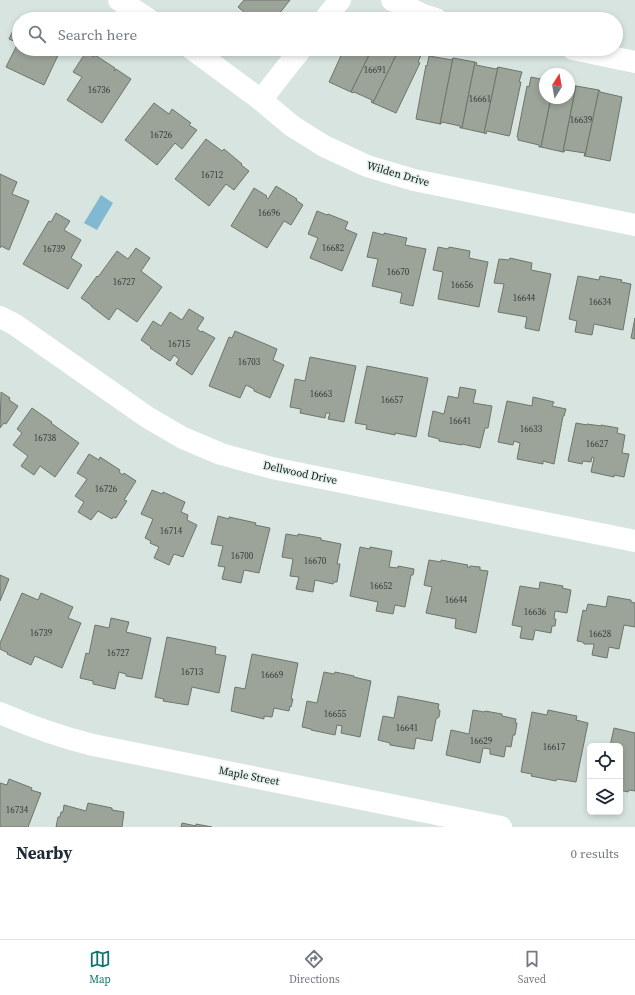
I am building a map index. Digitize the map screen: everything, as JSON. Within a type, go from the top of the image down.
[{"type":"street","points":[[119,0],[137,12]]},
{"type":"street","points":[[331,12],[340,0]]},
{"type":"street","points":[[392,0],[417,12]]},
{"type":"street","name":"Wilden Drive","points":[[201,56],[261,100],[292,126],[324,146],[367,166],[414,180],[635,225]]},
{"type":"street","points":[[261,100],[296,56]]},
{"type":"street","points":[[606,56],[635,62]]},
{"type":"street","name":"Dellwood Drive","points":[[0,317],[14,324],[147,417],[182,438],[221,454],[272,468],[635,541]]},
{"type":"street","name":"Maple Street","points":[[0,713],[38,729],[93,745],[501,827]]},
{"type":"water","points":[[101,195],[113,203],[97,230],[84,223]]},
{"type":"building","points":[[244,0],[290,0],[281,12],[244,12],[238,7]]},
{"type":"building","points":[[12,33],[12,40],[9,39]]},
{"type":"building","points":[[12,55],[58,56],[44,85],[6,67]]},
{"type":"building","points":[[83,56],[97,56],[115,68],[115,71],[116,69],[131,79],[102,123],[67,100],[82,77],[73,72]]},
{"type":"building","points":[[341,56],[369,56],[351,92],[329,82]]},
{"type":"building","points":[[369,56],[396,56],[373,103],[371,102],[372,100],[351,92]]},
{"type":"building","points":[[396,56],[421,56],[418,62],[420,63],[396,113],[373,103]]},
{"type":"building","points":[[429,56],[452,60],[453,58],[440,124],[416,119]]},
{"type":"building","points":[[453,58],[475,62],[462,128],[460,128],[460,126],[442,122],[440,124]]},
{"type":"building","points":[[475,62],[477,63],[476,65],[496,69],[498,67],[484,133],[462,128]]},
{"type":"building","points":[[498,67],[522,72],[509,136],[487,131],[486,134],[484,133]]},
{"type":"building","points":[[531,77],[539,79],[539,104],[550,104],[541,147],[539,147],[539,145],[518,140],[517,137],[527,86],[529,87]]},
{"type":"building","points":[[576,86],[599,90],[585,156],[585,153],[565,150],[563,152],[572,104],[575,104]]},
{"type":"building","points":[[599,90],[600,92],[622,97],[610,161],[585,156]]},
{"type":"building","points":[[154,103],[169,114],[172,109],[191,123],[189,125],[197,130],[182,149],[175,143],[157,165],[125,140]]},
{"type":"building","points":[[550,104],[572,104],[563,152],[541,147]]},
{"type":"building","points":[[206,139],[222,151],[224,149],[249,171],[234,190],[226,184],[209,206],[175,179]]},
{"type":"building","points":[[0,174],[17,182],[12,194],[29,201],[9,250],[1,246],[0,248]]},
{"type":"building","points":[[276,186],[297,199],[296,200],[303,205],[291,225],[284,221],[267,248],[231,226],[254,188],[267,196],[266,197],[268,199]]},
{"type":"building","points":[[317,211],[348,222],[345,229],[357,234],[342,271],[310,258],[318,238],[308,234]]},
{"type":"building","points":[[56,213],[70,221],[64,230],[81,240],[71,258],[82,265],[68,289],[23,264],[49,221],[51,222]]},
{"type":"building","points":[[373,232],[407,238],[405,245],[426,249],[413,306],[400,303],[402,293],[372,286],[378,259],[367,257]]},
{"type":"building","points":[[438,247],[448,249],[449,247],[470,251],[469,258],[488,262],[479,307],[438,299],[443,272],[433,270]]},
{"type":"building","points":[[136,248],[150,258],[141,271],[162,287],[137,322],[117,308],[109,320],[81,298],[117,251],[128,259]]},
{"type":"building","points":[[510,258],[532,263],[531,270],[551,274],[539,331],[525,328],[527,317],[498,312],[504,284],[494,283],[499,259],[509,260]]},
{"type":"building","points":[[578,276],[599,280],[600,276],[622,280],[621,282],[631,284],[623,330],[594,324],[592,335],[575,332],[577,321],[569,319]]},
{"type":"building","points":[[189,309],[204,318],[197,329],[215,338],[192,375],[176,364],[179,359],[174,355],[170,361],[150,348],[151,347],[141,340],[153,321],[161,326],[170,312],[182,320]]},
{"type":"building","points":[[635,318],[635,339],[631,338]]},
{"type":"building","points":[[235,331],[277,349],[273,360],[284,365],[270,398],[254,391],[254,389],[246,385],[240,398],[209,386],[229,337],[232,338]]},
{"type":"building","points":[[310,357],[356,366],[344,422],[328,419],[330,413],[326,413],[325,418],[300,413],[301,409],[290,407],[295,379],[305,381]]},
{"type":"building","points":[[367,366],[428,378],[416,437],[395,433],[395,435],[366,429],[367,425],[355,423]]},
{"type":"building","points":[[460,387],[476,390],[473,403],[492,406],[488,428],[485,428],[480,448],[439,441],[439,439],[428,436],[433,411],[444,414],[448,396],[458,398]]},
{"type":"building","points":[[1,392],[18,406],[6,424],[4,423],[0,428]]},
{"type":"building","points":[[533,397],[554,402],[552,406],[566,409],[563,416],[554,464],[543,461],[543,464],[517,459],[520,443],[514,441],[513,445],[498,442],[507,401],[532,406]]},
{"type":"building","points":[[32,408],[79,443],[55,477],[40,466],[34,475],[21,466],[28,456],[13,445],[22,433],[17,429]]},
{"type":"building","points":[[576,423],[618,428],[617,433],[625,435],[622,453],[629,454],[624,477],[614,475],[614,477],[591,472],[594,458],[592,457],[591,462],[583,461],[582,464],[568,461]]},
{"type":"building","points":[[89,454],[99,460],[100,457],[120,470],[119,472],[123,475],[124,473],[136,481],[124,500],[127,501],[116,518],[113,517],[112,519],[98,511],[91,520],[78,512],[84,502],[75,496],[87,479],[77,473]]},
{"type":"building","points":[[152,490],[162,494],[163,492],[185,502],[181,512],[188,515],[187,520],[197,525],[183,557],[174,554],[169,565],[154,558],[159,547],[150,543],[151,541],[145,538],[153,519],[141,514]]},
{"type":"building","points":[[218,516],[256,523],[255,525],[270,528],[259,573],[244,570],[241,583],[222,579],[225,567],[218,566],[223,546],[211,544]]},
{"type":"building","points":[[286,534],[298,536],[298,534],[321,538],[321,540],[341,544],[337,564],[340,564],[337,582],[334,582],[333,584],[315,580],[313,592],[296,589],[299,577],[290,576],[293,559],[282,557]]},
{"type":"building","points":[[360,547],[370,549],[370,547],[392,551],[389,567],[398,568],[398,566],[414,569],[413,575],[411,575],[405,607],[395,605],[393,614],[376,611],[378,602],[350,596]]},
{"type":"building","points":[[429,560],[441,562],[441,560],[468,565],[467,567],[469,568],[470,566],[480,567],[480,570],[488,571],[476,633],[455,628],[456,619],[426,613],[432,587],[424,585]]},
{"type":"building","points":[[0,575],[9,579],[0,601]]},
{"type":"building","points":[[540,582],[563,586],[562,588],[571,590],[567,613],[555,611],[555,626],[552,626],[551,633],[535,630],[533,640],[520,638],[522,627],[512,625],[520,586],[539,589]]},
{"type":"building","points":[[22,593],[38,600],[41,593],[73,607],[68,618],[81,623],[62,668],[35,656],[31,665],[7,654],[8,653],[0,649],[0,643]]},
{"type":"building","points":[[608,596],[631,600],[631,602],[635,603],[635,627],[624,625],[619,649],[609,647],[607,658],[592,655],[594,644],[584,644],[583,642],[577,641],[583,610],[586,611],[588,604],[606,607]]},
{"type":"building","points":[[111,618],[129,622],[126,632],[151,638],[142,679],[126,676],[126,674],[119,672],[115,689],[93,684],[93,681],[80,678],[86,653],[89,654],[95,625],[109,628]]},
{"type":"building","points":[[167,637],[216,647],[215,654],[226,656],[219,693],[192,687],[188,705],[163,701],[164,699],[155,697]]},
{"type":"building","points":[[252,654],[298,663],[291,699],[293,699],[289,711],[274,708],[272,717],[264,716],[264,719],[231,711],[235,687],[245,689]]},
{"type":"building","points":[[324,672],[334,674],[335,672],[371,681],[360,737],[341,733],[342,726],[337,725],[335,735],[302,727],[307,701],[317,703]]},
{"type":"building","points":[[398,696],[439,704],[439,717],[436,719],[432,741],[416,738],[414,749],[390,745],[390,743],[378,740],[383,716],[394,718]]},
{"type":"building","points":[[473,710],[502,714],[502,716],[516,719],[515,723],[517,723],[515,735],[513,735],[511,747],[506,746],[504,757],[490,754],[490,749],[483,748],[480,763],[446,755],[451,730],[469,734]]},
{"type":"building","points":[[548,710],[577,716],[576,720],[588,723],[576,782],[557,779],[556,781],[531,776],[532,774],[521,772],[532,712],[547,715]]},
{"type":"building","points":[[614,728],[635,733],[635,791],[623,791],[623,743],[611,743]]},
{"type":"building","points":[[9,779],[32,788],[31,790],[41,793],[28,827],[0,827],[0,783],[7,785]]},
{"type":"building","points":[[88,803],[124,812],[122,827],[56,827],[58,817],[60,817],[61,812],[63,812],[64,805],[86,811]]},
{"type":"building","points":[[182,823],[196,826],[196,824],[212,827],[181,827]]}]
